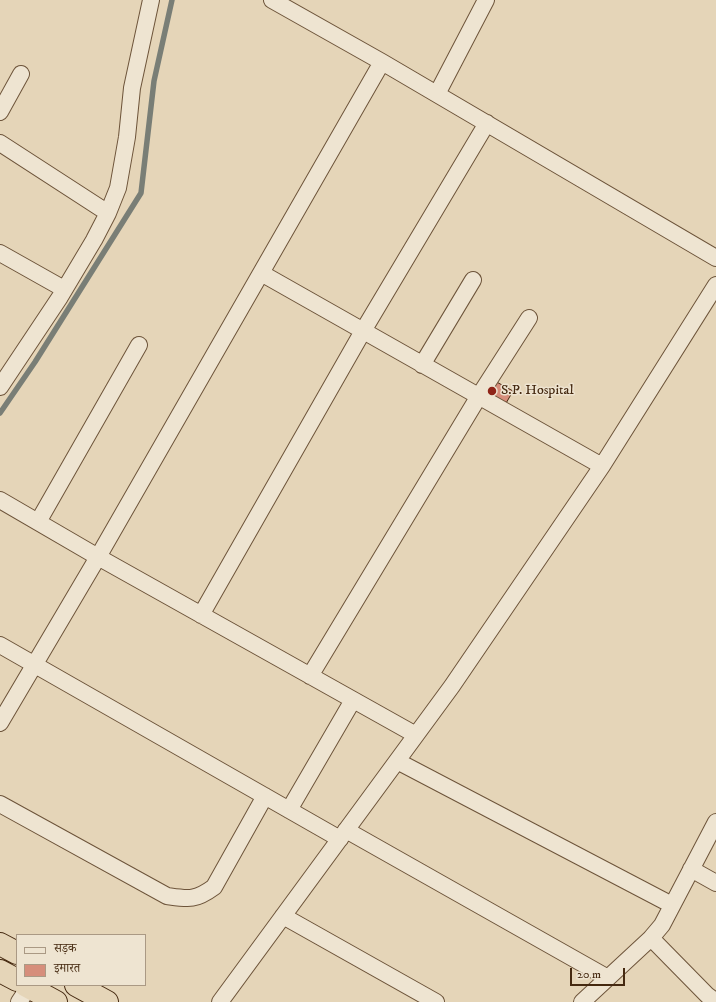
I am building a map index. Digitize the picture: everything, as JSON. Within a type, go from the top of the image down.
[{"type":"highway","points":[[0,944],[16,952]]},
{"type":"highway","points":[[0,971],[16,984]]},
{"type":"highway","points":[[78,986],[107,1002]]},
{"type":"highway","points":[[23,989],[56,1002]]},
{"type":"street","points":[[0,387],[64,289],[108,214],[118,188],[127,136],[132,88],[151,0]]},
{"type":"street","points":[[272,0],[487,123],[716,258]]},
{"type":"street","points":[[437,94],[486,0]]},
{"type":"street","points":[[0,724],[98,557],[382,62]]},
{"type":"street","points":[[0,112],[22,74]]},
{"type":"street","points":[[201,615],[363,331],[487,123]]},
{"type":"street","points":[[0,143],[108,214]]},
{"type":"street","points":[[0,253],[64,289]]},
{"type":"street","points":[[261,273],[602,466]]},
{"type":"street","points":[[422,365],[473,280]]},
{"type":"street","points":[[220,1002],[452,686],[602,466],[716,285]]},
{"type":"street","points":[[310,676],[479,396],[529,318]]},
{"type":"street","points":[[38,522],[139,345]]},
{"type":"street","points":[[0,500],[98,557],[416,735]]},
{"type":"street","points":[[0,645],[289,810],[343,834],[608,978]]},
{"type":"street","points":[[289,810],[353,700]]},
{"type":"street","points":[[397,761],[672,905]]},
{"type":"street","points":[[0,804],[167,896],[186,899],[202,895],[214,886],[265,796]]},
{"type":"street","points":[[582,1002],[651,938],[662,925],[716,822]]},
{"type":"street","points":[[691,869],[716,883]]},
{"type":"street","points":[[283,916],[436,1002]]},
{"type":"street","points":[[651,938],[707,995],[716,1002]]},
{"type":"building","points":[[493,380],[513,391],[505,405],[485,395]]},
{"type":"waterway","points":[[0,413],[35,362],[141,193],[154,81],[172,0]]},
{"type":"place","name":"S.P. Hospital","points":[[492,391]]}]
